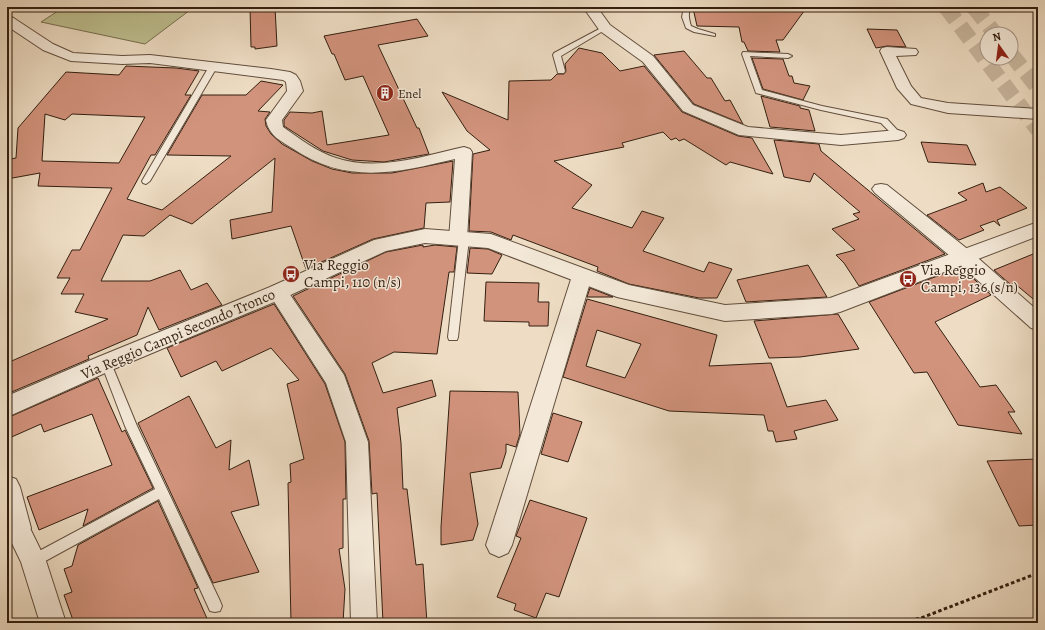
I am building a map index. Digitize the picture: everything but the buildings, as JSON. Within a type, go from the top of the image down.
[{"type":"street","points":[[590,7],[605,28],[648,59],[688,108],[745,132],[841,140],[898,135]]},
{"type":"street","points":[[7,20],[48,47],[71,57],[115,60],[150,59],[289,76],[294,82],[295,91],[274,120],[276,129],[306,150],[337,164],[379,168],[398,166],[464,152],[461,239]]},
{"type":"street","points":[[911,52],[888,51],[904,88],[916,101],[948,108],[1038,114]]},
{"type":"street","points":[[880,188],[964,256],[1038,323]]},
{"type":"street","name":"Via Reggio Campi Secondo Tronco","points":[[7,407],[106,363],[278,292],[381,245],[425,236],[491,241],[625,292],[725,313],[832,306],[1038,228]]},
{"type":"street","points":[[499,545],[582,276]]},
{"type":"street","points":[[278,292],[336,381],[357,442],[364,623]]},
{"type":"street","points":[[7,487],[12,531],[33,561],[53,623]]},
{"type":"lane","points":[[689,7],[684,17],[688,27],[696,31],[714,35]]},
{"type":"lane","points":[[561,71],[557,55],[605,28]]},
{"type":"lane","points":[[788,56],[746,54],[759,92],[821,108],[884,121],[898,135]]},
{"type":"lane","points":[[146,181],[213,67]]},
{"type":"lane","points":[[453,337],[461,239]]},
{"type":"lane","points":[[106,363],[131,426],[214,606]]},
{"type":"lane","points":[[33,561],[161,492]]},
{"type":"path","points":[[898,623],[921,618],[1038,573]]},
{"type":"green space","points":[[64,7],[194,7],[145,44],[41,22]]},
{"type":"tunnel","points":[[946,7],[1038,130]]},
{"type":"tunnel","points":[[974,7],[989,26]]},
{"type":"tunnel","points":[[1019,64],[1038,88]]},
{"type":"place","name":"Enel","points":[[385,93]]},
{"type":"place","name":"Via Reggio Campi, 110 (n/s)","points":[[291,274]]},
{"type":"place","name":"Via Reggio Campi, 136 (s/n)","points":[[908,279]]}]
